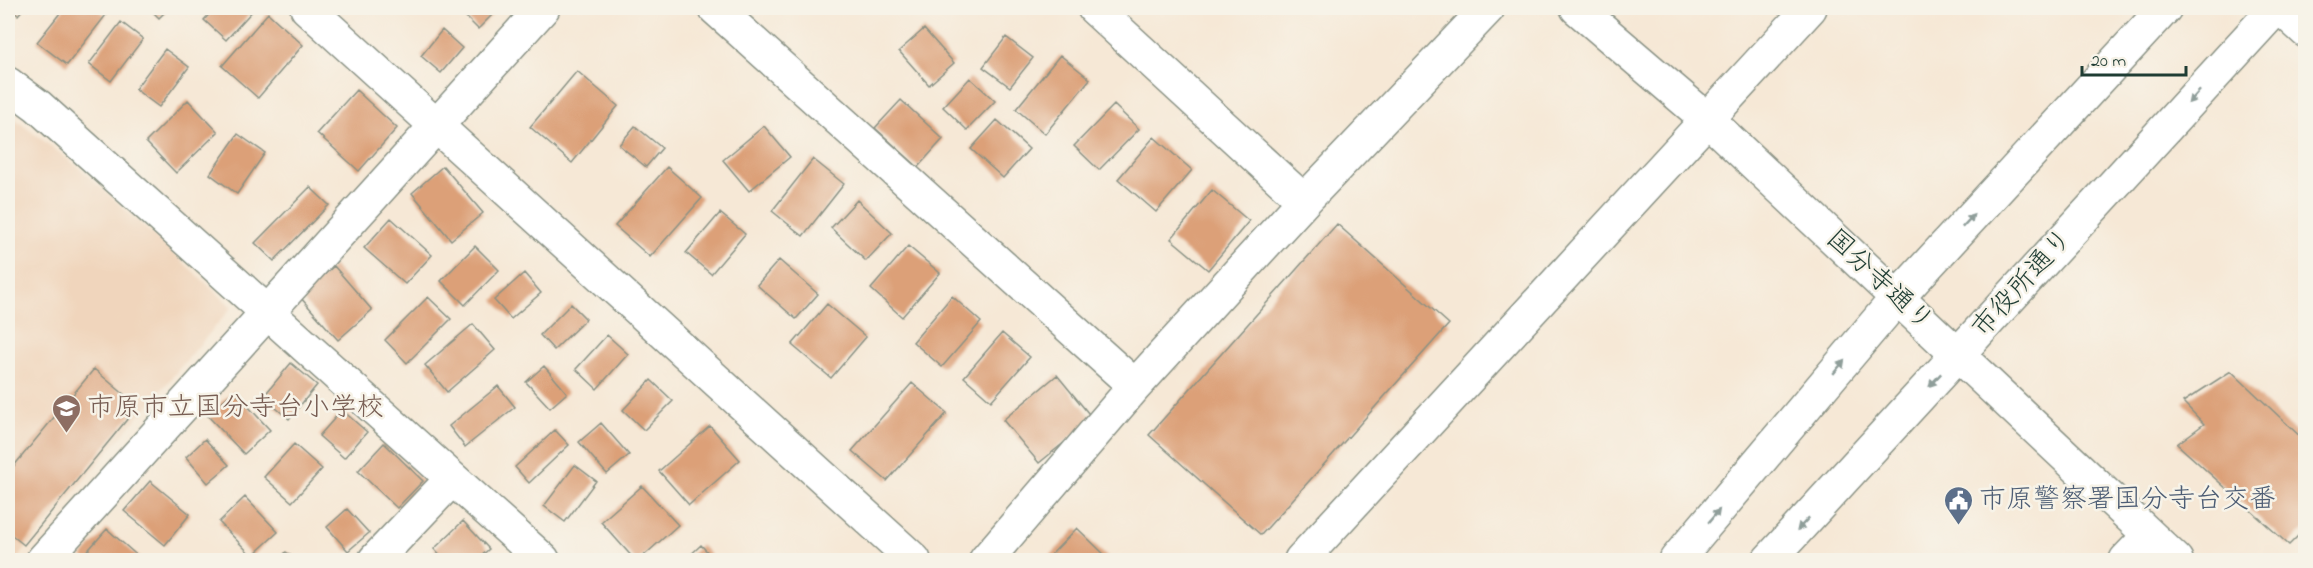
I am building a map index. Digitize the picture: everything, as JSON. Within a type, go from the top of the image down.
[{"type":"street","points":[[307,8],[914,561]]},
{"type":"street","points":[[43,561],[266,311],[543,8]]},
{"type":"street","points":[[715,8],[1135,387]]},
{"type":"street","points":[[1094,8],[1304,201]]},
{"type":"street","points":[[986,561],[1135,387],[1304,201],[1488,8]]},
{"type":"street","name":"国分寺通り","points":[[1577,8],[1708,120],[2176,561]]},
{"type":"street","points":[[1301,561],[1810,8]]},
{"type":"street","points":[[1676,561],[1897,298],[2165,8]]},
{"type":"street","name":"市役所通り","points":[[1769,561],[2276,8]]},
{"type":"street","points":[[2281,8],[2306,31]]},
{"type":"street","points":[[8,84],[38,106],[543,561]]},
{"type":"street","points":[[375,561],[452,479]]},
{"type":"street","points":[[2126,561],[2150,536]]},
{"type":"shaded area","name":"市原市立国分寺台小学校","points":[[8,114],[81,169],[232,307],[16,560],[8,560]]},
{"type":"building","points":[[8,8],[24,8],[18,15]]},
{"type":"building","points":[[64,8],[96,8],[106,15],[67,65],[37,42]]},
{"type":"building","points":[[149,8],[169,8],[159,18]]},
{"type":"building","points":[[215,8],[255,8],[226,40],[204,20]]},
{"type":"building","points":[[457,8],[499,8],[478,29]]},
{"type":"building","points":[[268,13],[303,45],[258,98],[222,66]]},
{"type":"building","points":[[121,22],[143,39],[111,81],[89,64]]},
{"type":"building","points":[[924,29],[954,63],[929,85],[899,51]]},
{"type":"building","points":[[442,30],[462,48],[441,73],[421,56]]},
{"type":"building","points":[[1006,37],[1033,58],[1010,87],[983,67]]},
{"type":"building","points":[[165,49],[189,67],[159,107],[135,89]]},
{"type":"building","points":[[1060,55],[1090,79],[1045,134],[1016,109]]},
{"type":"building","points":[[577,71],[618,106],[572,163],[530,127]]},
{"type":"building","points":[[970,78],[995,101],[967,130],[943,107]]},
{"type":"building","points":[[356,90],[397,128],[359,171],[317,133]]},
{"type":"building","points":[[188,100],[218,132],[176,173],[146,142]]},
{"type":"building","points":[[901,100],[943,139],[918,167],[875,128]]},
{"type":"building","points":[[1114,105],[1139,129],[1099,170],[1074,146]]},
{"type":"building","points":[[997,120],[1029,149],[1003,178],[971,149]]},
{"type":"building","points":[[635,126],[662,148],[646,167],[619,145]]},
{"type":"building","points":[[764,126],[790,157],[749,191],[723,160]]},
{"type":"building","points":[[238,134],[265,153],[237,194],[210,174]]},
{"type":"building","points":[[1154,137],[1192,170],[1156,212],[1118,179]]},
{"type":"building","points":[[813,159],[844,184],[803,236],[772,211]]},
{"type":"building","points":[[443,166],[483,213],[451,240],[412,193]]},
{"type":"building","points":[[667,167],[702,198],[650,257],[615,226]]},
{"type":"building","points":[[310,187],[329,205],[274,261],[255,243]]},
{"type":"building","points":[[1212,190],[1249,221],[1208,270],[1171,239]]},
{"type":"building","points":[[857,200],[892,233],[866,261],[831,228]]},
{"type":"building","points":[[720,213],[745,234],[711,274],[686,253]]},
{"type":"building","points":[[391,218],[432,255],[405,284],[364,248]]},
{"type":"building","points":[[1337,224],[1449,324],[1261,535],[1149,435]]},
{"type":"building","points":[[475,246],[499,270],[465,305],[441,281]]},
{"type":"building","points":[[908,246],[940,273],[902,317],[871,289]]},
{"type":"building","points":[[779,260],[818,294],[796,319],[757,285]]},
{"type":"building","points":[[334,266],[372,310],[338,340],[300,297]]},
{"type":"building","points":[[524,273],[541,293],[511,319],[494,300]]},
{"type":"building","points":[[952,296],[981,322],[942,367],[913,342]]},
{"type":"building","points":[[428,297],[451,319],[407,363],[385,340]]},
{"type":"building","points":[[571,304],[586,319],[554,350],[540,335]]},
{"type":"building","points":[[827,304],[866,337],[831,378],[792,345]]},
{"type":"building","points":[[473,324],[495,350],[447,392],[425,365]]},
{"type":"building","points":[[1002,333],[1030,357],[991,401],[964,377]]},
{"type":"building","points":[[607,335],[628,354],[597,389],[576,369]]},
{"type":"building","points":[[291,363],[317,385],[289,419],[263,397]]},
{"type":"building","points":[[544,366],[567,393],[550,408],[526,382]]},
{"type":"building","points":[[94,369],[138,406],[24,545],[8,532],[8,473]]},
{"type":"building","points":[[2231,371],[2306,442],[2306,528],[2289,545],[2177,444],[2204,424],[2183,402]]},
{"type":"building","points":[[1057,375],[1093,419],[1039,463],[1003,420]]},
{"type":"building","points":[[651,380],[673,401],[644,430],[623,410]]},
{"type":"building","points":[[912,383],[947,413],[887,481],[852,451]]},
{"type":"building","points":[[498,386],[515,407],[465,447],[449,426]]},
{"type":"building","points":[[234,391],[270,430],[244,454],[207,415]]},
{"type":"building","points":[[342,410],[367,432],[344,458],[319,436]]},
{"type":"building","points":[[601,423],[629,455],[607,474],[579,442]]},
{"type":"building","points":[[710,426],[740,460],[689,505],[659,471]]},
{"type":"building","points":[[555,430],[569,445],[529,483],[515,467]]},
{"type":"building","points":[[205,439],[229,465],[208,483],[186,457]]},
{"type":"building","points":[[384,443],[423,481],[397,508],[358,471]]},
{"type":"building","points":[[294,444],[322,469],[292,502],[264,477]]},
{"type":"building","points":[[575,465],[596,481],[565,522],[544,506]]},
{"type":"building","points":[[150,481],[190,514],[165,545],[124,511]]},
{"type":"building","points":[[642,486],[678,525],[639,560],[635,560],[601,522]]},
{"type":"building","points":[[245,497],[278,532],[252,556],[219,522]]},
{"type":"building","points":[[347,509],[369,533],[348,551],[327,527]]},
{"type":"building","points":[[463,521],[489,549],[477,560],[444,560],[434,549]]},
{"type":"building","points":[[1077,528],[1110,560],[1046,560]]},
{"type":"building","points":[[107,529],[142,560],[86,560],[82,557]]},
{"type":"building","points":[[701,545],[715,560],[685,560]]},
{"type":"building","points":[[286,552],[298,560],[279,560]]},
{"type":"place","name":"市原市立国分寺台小学校","points":[[66,434]]},
{"type":"place","name":"市原警察署国分寺台交番","points":[[1958,526]]}]
